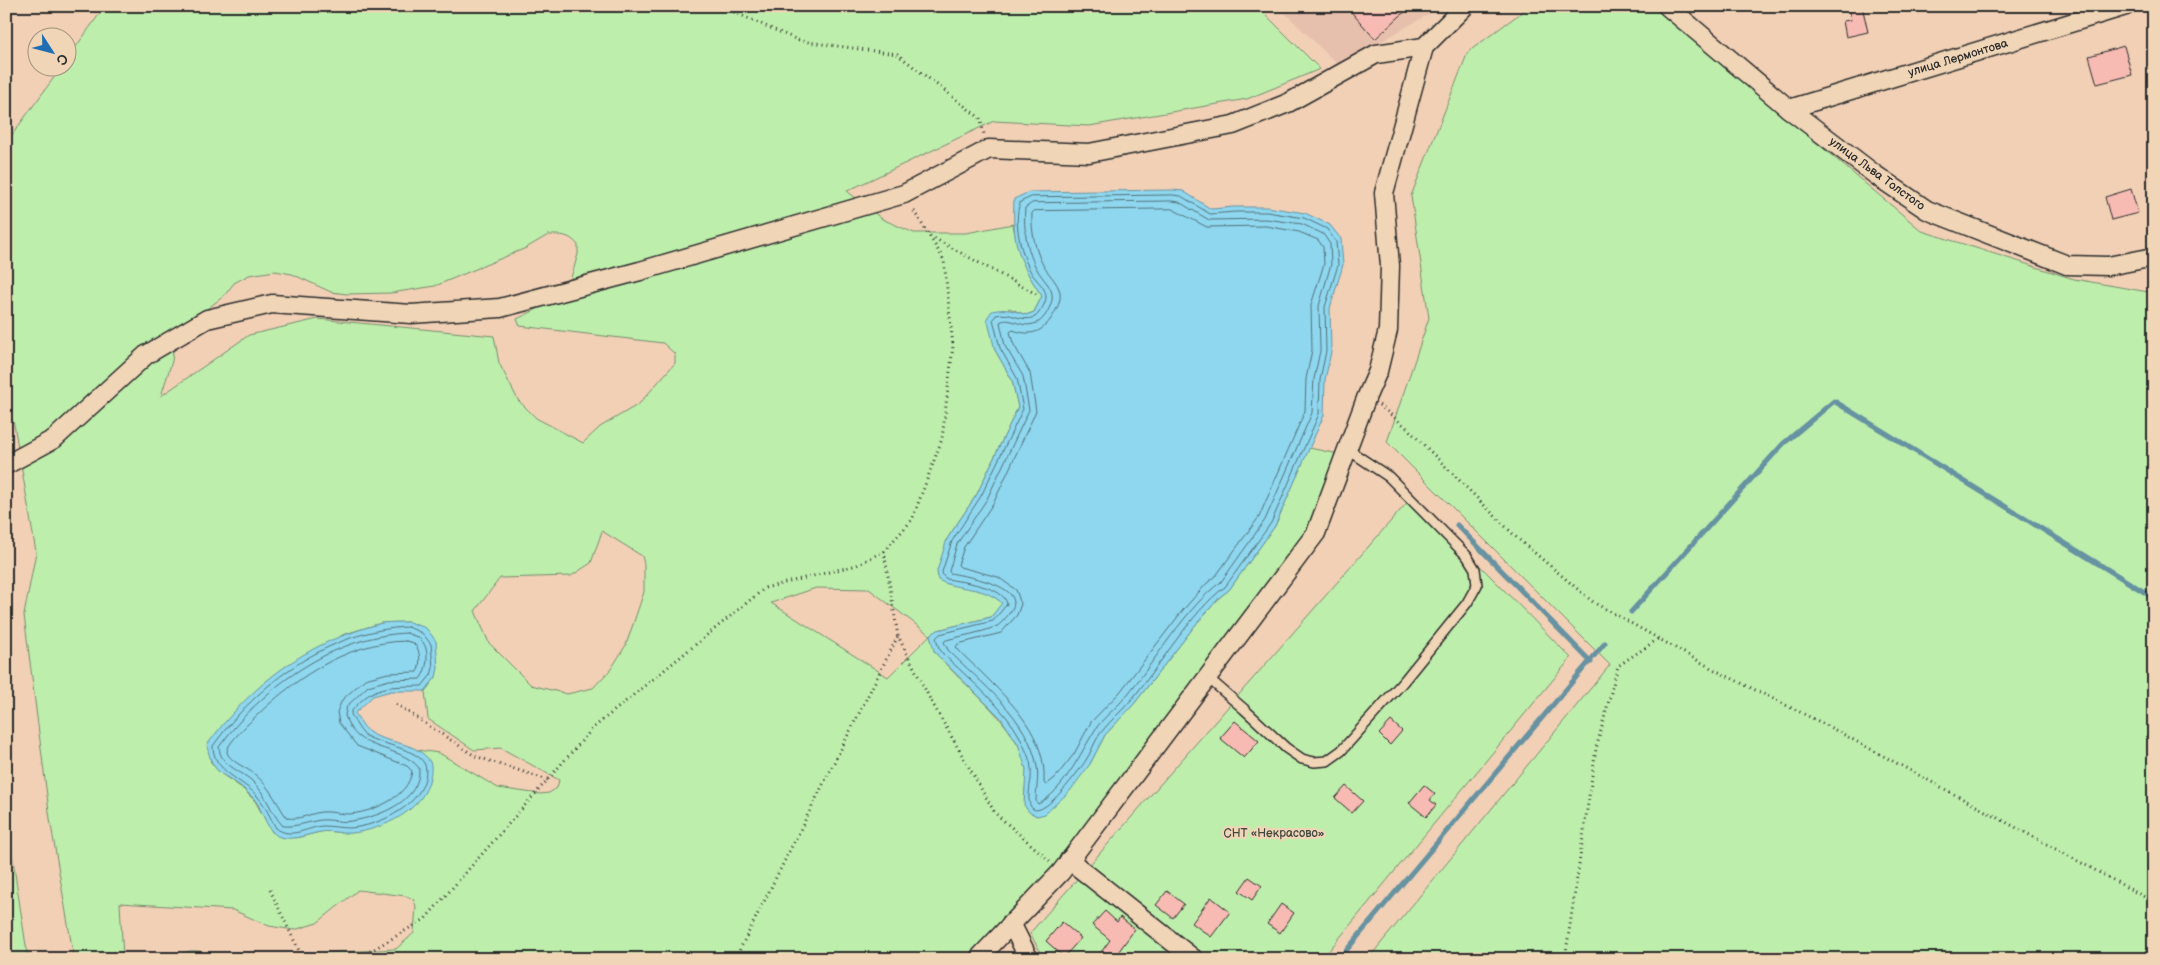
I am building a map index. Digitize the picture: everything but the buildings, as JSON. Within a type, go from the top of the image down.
[{"type":"street","points":[[978,959],[1065,866],[1316,533],[1378,371],[1388,330],[1390,266],[1384,192],[1424,47],[1464,6]]},
{"type":"street","name":"улица Льва Толстого","points":[[1666,6],[1789,109],[1877,176],[1927,210],[2067,264],[2108,266],[2154,257]]},
{"type":"street","name":"улица Лермонтова","points":[[1789,109],[2126,6]]},
{"type":"street","points":[[6,465],[54,439],[146,355],[207,319],[272,304],[411,314],[500,308],[640,271],[904,194],[988,149],[1089,154],[1233,125],[1288,102],[1376,54],[1424,47]]},
{"type":"street","points":[[1065,866],[1194,959]]},
{"type":"street","points":[[1012,923],[1029,959]]},
{"type":"lane","points":[[1207,677],[1286,748],[1302,759],[1314,762],[1327,761],[1341,751],[1403,682],[1467,603],[1477,585],[1475,569],[1467,556],[1400,487],[1347,449]]},
{"type":"path","points":[[720,6],[800,41],[898,54],[980,118],[988,149]]},
{"type":"path","points":[[358,959],[425,919],[593,728],[765,588],[857,566],[884,551],[912,520],[942,439],[953,346],[944,260],[904,194]]},
{"type":"path","points":[[929,235],[1038,295]]},
{"type":"path","points":[[1367,396],[1406,427],[1517,538],[1593,602],[1713,669],[1824,724],[2154,902]]},
{"type":"path","points":[[884,551],[898,636],[930,699],[996,813],[1065,866]]},
{"type":"path","points":[[735,959],[898,636]]},
{"type":"path","points":[[1565,959],[1596,749],[1618,666],[1658,639]]},
{"type":"path","points":[[396,704],[476,756],[548,780]]},
{"type":"path","points":[[270,890],[303,959]]},
{"type":"shaded area","points":[[1278,6],[1443,6],[1339,66]]},
{"type":"green space","points":[[105,6],[1257,6],[1320,69],[1247,99],[1089,126],[994,121],[847,191],[882,219],[914,233],[966,233],[1013,224],[1023,262],[1042,296],[1034,312],[1026,315],[1009,308],[995,350],[1012,380],[1018,407],[977,494],[947,539],[945,583],[988,592],[1003,603],[991,617],[938,630],[934,651],[999,718],[1017,743],[1023,755],[1026,768],[1024,795],[1026,807],[1037,816],[1090,764],[1105,735],[1134,704],[1197,623],[1221,596],[1229,590],[1275,526],[1309,448],[1349,456],[1304,548],[1067,850],[980,949],[964,959],[317,959],[324,953],[396,949],[414,933],[416,906],[413,899],[406,896],[358,890],[317,923],[294,930],[269,926],[233,910],[120,903],[123,959],[74,959],[50,819],[24,615],[36,552],[14,424],[6,409],[6,143],[54,78],[78,78],[78,44]],"holes":[[[548,235],[568,237],[578,245],[578,254],[568,288],[556,300],[517,319],[520,326],[663,343],[675,354],[675,363],[639,404],[600,427],[583,443],[536,418],[518,400],[499,363],[494,336],[318,319],[249,335],[161,396],[172,361],[175,333],[224,296],[234,283],[249,275],[275,271],[292,274],[331,292],[347,294],[391,293],[435,286],[526,248]],[[602,531],[642,556],[644,564],[644,592],[626,645],[611,669],[593,688],[567,694],[531,685],[489,643],[475,611],[500,578],[571,576],[591,563]],[[816,588],[869,589],[930,635],[888,677],[771,603]],[[409,622],[436,677],[425,691],[428,719],[474,750],[501,748],[559,780],[557,788],[549,793],[540,794],[498,788],[439,753],[417,750],[430,762],[351,833],[323,831],[296,838],[272,832],[255,801],[242,788],[220,773],[210,761],[342,635],[381,623]]]},
{"type":"green space","points":[[1530,6],[1653,6],[1922,231],[2074,279],[2154,293],[2154,959],[1368,959],[1610,665],[1387,442],[1429,318],[1411,196],[1468,52]]},
{"type":"green space","name":"СНТ «Некрасово»","points":[[1412,497],[1571,658],[1322,959],[1044,959],[1030,933]]},
{"type":"green space","points":[[6,814],[28,959],[6,959]]},
{"type":"green space","points":[[190,951],[199,951],[209,959],[166,959]]},
{"type":"water","points":[[1183,191],[1211,209],[1267,207],[1305,213],[1330,225],[1341,239],[1343,265],[1330,308],[1331,352],[1325,380],[1324,415],[1275,526],[1229,590],[1221,596],[1197,623],[1134,704],[1105,735],[1090,764],[1070,791],[1045,814],[1037,816],[1029,812],[1024,805],[1026,769],[1018,744],[1000,717],[934,651],[930,635],[938,630],[991,617],[1002,603],[986,593],[946,584],[938,580],[937,571],[947,539],[977,494],[1018,407],[1012,380],[995,350],[987,318],[992,311],[997,310],[1009,310],[1026,315],[1034,312],[1042,296],[1027,272],[1018,250],[1014,227],[1014,199],[1029,192]]},
{"type":"water","points":[[409,622],[426,628],[436,641],[438,668],[436,677],[425,691],[391,691],[373,696],[355,713],[369,732],[384,739],[410,746],[425,755],[430,762],[430,777],[420,799],[411,808],[389,823],[364,831],[348,833],[325,832],[290,838],[276,835],[268,826],[254,799],[244,789],[220,772],[212,763],[207,745],[237,708],[272,676],[292,662],[334,639],[356,631],[382,623]]},
{"type":"waterway","points":[[1631,612],[1783,444],[1834,401],[2154,598]]},
{"type":"waterway","points":[[1457,525],[1591,662]]},
{"type":"waterway","points":[[1339,959],[1605,643]]}]
